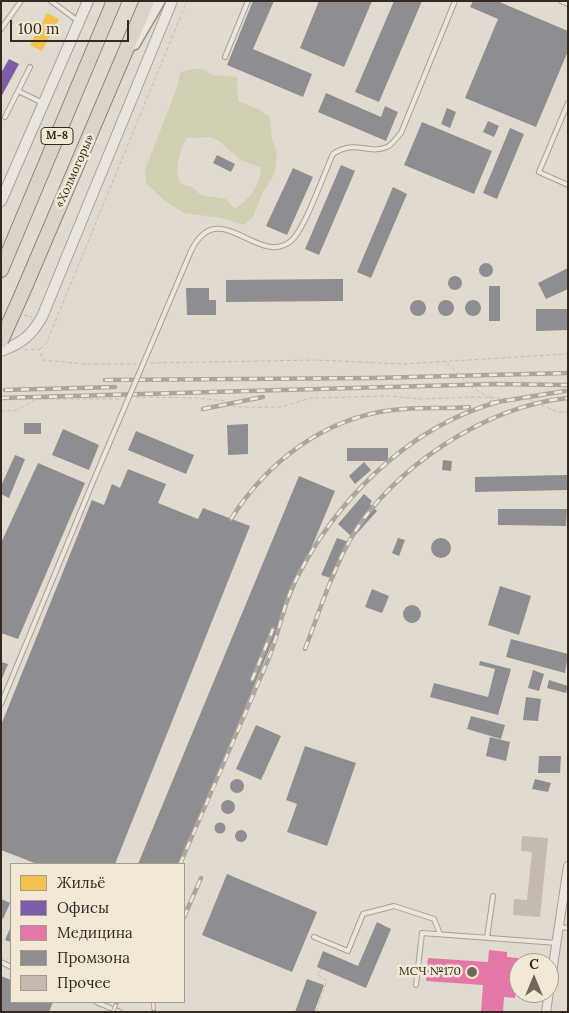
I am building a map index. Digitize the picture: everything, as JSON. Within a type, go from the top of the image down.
[{"type":"highway","name":"М-8","points":[[1,270],[114,1]]},
{"type":"highway","name":"«Холмогоры»","points":[[1,341],[120,70],[147,1]]},
{"type":"main road","points":[[120,70],[159,1]]},
{"type":"street","points":[[1,201],[88,1]]},
{"type":"street","points":[[1,351],[14,346],[33,333],[40,320],[172,1]]},
{"type":"street","points":[[546,1012],[557,943],[564,928],[568,866]]},
{"type":"lane","points":[[1,29],[20,1]]},
{"type":"lane","points":[[51,1],[79,22]]},
{"type":"lane","points":[[225,58],[248,1]]},
{"type":"lane","points":[[1,704],[191,251],[203,232],[213,228],[224,229],[264,245],[280,245],[291,241],[300,229],[333,154],[343,147],[359,146],[375,150],[389,147],[400,133],[455,1]]},
{"type":"lane","points":[[561,1],[568,4]]},
{"type":"lane","points":[[5,117],[30,67]]},
{"type":"lane","points":[[18,91],[44,103]]},
{"type":"lane","points":[[568,103],[538,172],[568,185]]},
{"type":"lane","points":[[487,938],[492,896]]},
{"type":"lane","points":[[314,937],[348,951],[363,914],[394,906],[434,919],[440,934]]},
{"type":"lane","points":[[416,985],[422,933],[557,943]]},
{"type":"lane","points":[[98,1003],[120,1012]]},
{"type":"path","points":[[20,350],[39,349],[46,344],[187,1]]},
{"type":"path","points":[[17,313],[54,324]]},
{"type":"path","points":[[39,349],[44,360],[86,364],[141,364]]},
{"type":"path","points":[[151,363],[316,360],[402,364],[568,354]]},
{"type":"path","points":[[447,362],[461,375],[467,385],[495,399]]},
{"type":"path","points":[[134,398],[199,398],[224,401],[235,407],[280,407],[311,398],[389,396],[422,400],[471,398],[529,400],[557,412],[568,412]]},
{"type":"path","points":[[1,411],[17,410],[37,399],[124,398]]},
{"type":"path","points":[[316,1011],[327,981],[318,975],[321,969]]},
{"type":"green space","points":[[191,69],[203,69],[213,75],[237,77],[238,101],[260,110],[270,117],[272,140],[277,151],[275,173],[262,194],[253,217],[244,225],[221,218],[184,213],[164,200],[146,183],[145,170],[178,85],[180,73]],"holes":[[[211,137],[222,143],[239,159],[261,168],[259,180],[253,191],[235,209],[226,199],[201,195],[192,187],[180,183],[178,178],[178,160],[187,138]]]},
{"type":"building: Жильё","points":[[47,13],[59,19],[42,51],[30,45]]},
{"type":"building: Офисы","points":[[9,59],[19,64],[1,97],[1,73]]},
{"type":"building: Медицина","name":"МСЧ №170","points":[[489,950],[507,952],[507,957],[509,957],[509,997],[504,997],[503,1012],[481,1012],[483,985],[426,981],[428,958],[488,962]]},
{"type":"building: Промзона","points":[[253,1],[274,1],[253,49],[312,74],[303,97],[227,65]]},
{"type":"building: Промзона","points":[[319,1],[372,1],[344,67],[300,48]]},
{"type":"building: Промзона","points":[[394,1],[422,1],[379,102],[355,92]]},
{"type":"building: Промзона","points":[[473,1],[497,1],[568,31],[568,51],[536,127],[465,98],[498,19],[470,7]]},
{"type":"building: Промзона","points":[[326,93],[381,117],[385,106],[398,112],[386,141],[318,112]]},
{"type":"building: Промзона","points":[[447,108],[456,112],[450,128],[441,124]]},
{"type":"building: Промзона","points":[[488,121],[499,126],[494,137],[483,132]]},
{"type":"building: Промзона","points":[[422,122],[492,151],[474,194],[404,165]]},
{"type":"building: Промзона","points":[[510,128],[524,134],[497,199],[483,193]]},
{"type":"building: Промзона","points":[[217,155],[235,164],[231,172],[213,163]]},
{"type":"building: Промзона","points":[[341,165],[355,171],[319,255],[305,249]]},
{"type":"building: Промзона","points":[[293,168],[313,177],[287,235],[266,226]]},
{"type":"building: Промзона","points":[[393,187],[407,194],[371,278],[357,272]]},
{"type":"building: Промзона","points":[[483,263],[489,263],[493,270],[489,277],[483,277],[479,273],[479,267]]},
{"type":"building: Промзона","points":[[568,268],[568,289],[546,299],[538,283]]},
{"type":"building: Промзона","points":[[455,276],[460,278],[462,283],[460,288],[455,290],[450,288],[448,283],[450,278]]},
{"type":"building: Промзона","points":[[343,279],[343,301],[226,302],[226,280]]},
{"type":"building: Промзона","points":[[489,286],[500,286],[500,321],[489,321]]},
{"type":"building: Промзона","points":[[186,288],[209,288],[209,300],[216,300],[216,315],[187,315]]},
{"type":"building: Промзона","points":[[418,300],[424,302],[426,308],[424,314],[418,316],[412,314],[410,308],[412,302]]},
{"type":"building: Промзона","points":[[443,300],[449,300],[454,305],[452,314],[443,316],[438,311],[438,305]]},
{"type":"building: Промзона","points":[[473,300],[479,302],[481,308],[479,314],[473,316],[467,314],[465,308],[467,302]]},
{"type":"building: Промзона","points":[[536,309],[568,309],[568,330],[536,331]]},
{"type":"building: Промзона","points":[[24,423],[41,423],[41,434],[24,434]]},
{"type":"building: Промзона","points":[[248,424],[248,454],[228,455],[227,425]]},
{"type":"building: Промзона","points":[[63,429],[99,445],[89,470],[52,455]]},
{"type":"building: Промзона","points":[[136,431],[194,455],[186,474],[128,450]]},
{"type":"building: Промзона","points":[[347,448],[388,448],[388,461],[347,461]]},
{"type":"building: Промзона","points":[[15,455],[25,459],[9,498],[1,494],[1,486]]},
{"type":"building: Промзона","points":[[443,460],[452,461],[451,471],[442,470]]},
{"type":"building: Промзона","points":[[364,462],[371,470],[355,484],[349,476]]},
{"type":"building: Промзона","points":[[38,463],[85,483],[18,639],[1,633],[1,543]]},
{"type":"building: Промзона","points":[[128,469],[166,484],[158,503],[198,519],[203,508],[250,526],[115,863],[34,863],[1,850],[1,725],[92,500],[104,505],[112,484],[120,488]]},
{"type":"building: Промзона","points":[[567,475],[567,490],[475,492],[475,477]]},
{"type":"building: Промзона","points":[[299,476],[335,491],[180,863],[138,863]]},
{"type":"building: Промзона","points":[[364,494],[372,501],[370,504],[377,511],[353,538],[338,524]]},
{"type":"building: Промзона","points":[[498,509],[567,509],[566,526],[498,525]]},
{"type":"building: Промзона","points":[[337,538],[349,542],[334,579],[321,575]]},
{"type":"building: Промзона","points":[[398,538],[405,540],[399,556],[392,553]]},
{"type":"building: Промзона","points":[[441,538],[448,541],[451,548],[448,555],[441,558],[434,555],[431,548],[434,541]]},
{"type":"building: Промзона","points":[[500,586],[531,596],[519,635],[488,625]]},
{"type":"building: Промзона","points":[[372,589],[389,596],[382,613],[365,607]]},
{"type":"building: Промзона","points":[[412,605],[418,608],[421,614],[418,620],[412,623],[406,620],[403,614],[406,608]]},
{"type":"building: Промзона","points":[[511,639],[568,654],[565,673],[506,657]]},
{"type":"building: Промзона","points":[[480,661],[511,669],[498,715],[430,697],[434,683],[488,697],[495,669],[479,665]]},
{"type":"building: Промзона","points":[[1,662],[8,664],[1,681]]},
{"type":"building: Промзона","points":[[533,670],[544,674],[539,691],[528,688]]},
{"type":"building: Промзона","points":[[549,680],[568,686],[566,693],[547,688]]},
{"type":"building: Промзона","points":[[526,697],[541,699],[538,721],[523,720]]},
{"type":"building: Промзона","points":[[471,716],[505,725],[501,739],[467,729]]},
{"type":"building: Промзона","points":[[256,725],[281,736],[261,780],[236,769]]},
{"type":"building: Промзона","points":[[490,737],[510,742],[506,761],[486,756]]},
{"type":"building: Промзона","points":[[305,746],[356,763],[327,846],[287,832],[297,804],[286,800]]},
{"type":"building: Промзона","points":[[539,756],[561,756],[560,773],[538,773]]},
{"type":"building: Промзона","points":[[237,779],[242,781],[244,786],[242,791],[237,793],[232,791],[230,786],[232,781]]},
{"type":"building: Промзона","points":[[535,779],[551,783],[548,792],[532,789]]},
{"type":"building: Промзона","points":[[228,800],[233,802],[235,807],[233,812],[228,814],[223,812],[221,807],[223,802]]},
{"type":"building: Промзона","points":[[220,822],[226,828],[220,834],[214,828]]},
{"type":"building: Промзона","points":[[239,830],[243,830],[247,836],[243,842],[239,842],[235,838],[235,834]]},
{"type":"building: Промзона","points":[[227,874],[317,912],[292,972],[202,935]]},
{"type":"building: Промзона","points":[[1,899],[10,903],[3,919],[1,918]]},
{"type":"building: Промзона","points":[[377,922],[391,929],[366,988],[317,967],[323,951],[358,966]]},
{"type":"building: Промзона","points":[[10,928],[10,942],[5,940]]},
{"type":"building: Промзона","points":[[1,976],[10,980],[10,1003],[53,1003],[49,1012],[1,1012]]},
{"type":"building: Промзона","points":[[307,979],[324,985],[319,999],[314,1012],[295,1012]]},
{"type":"building: Прочее","points":[[522,836],[548,838],[540,917],[513,915],[514,899],[527,900],[532,852],[521,851]]},
{"type":"railway","points":[[105,380],[373,378],[568,373]]},
{"type":"railway","points":[[1,398],[494,384],[568,385]]},
{"type":"railway","points":[[5,390],[115,387]]},
{"type":"railway","points":[[491,403],[565,391]]},
{"type":"railway","points":[[203,409],[263,397]]},
{"type":"railway","points":[[305,649],[343,553],[368,514],[390,489],[415,466],[444,445],[474,427],[505,413],[537,403],[568,398]]},
{"type":"railway","points":[[180,863],[268,660],[292,588],[328,527],[351,498],[376,472],[403,449],[433,430],[465,414],[498,402]]},
{"type":"railway","points":[[231,519],[245,498],[280,462],[300,446],[344,422],[393,410],[469,407]]},
{"type":"railway","points":[[252,680],[273,629]]},
{"type":"railway","points":[[185,915],[201,878]]},
{"type":"railway","points":[[113,1012],[117,1003]]},
{"type":"railway","points":[[153,1003],[154,1012]]},
{"type":"place","name":"МСЧ №170","points":[[472,972]]}]
